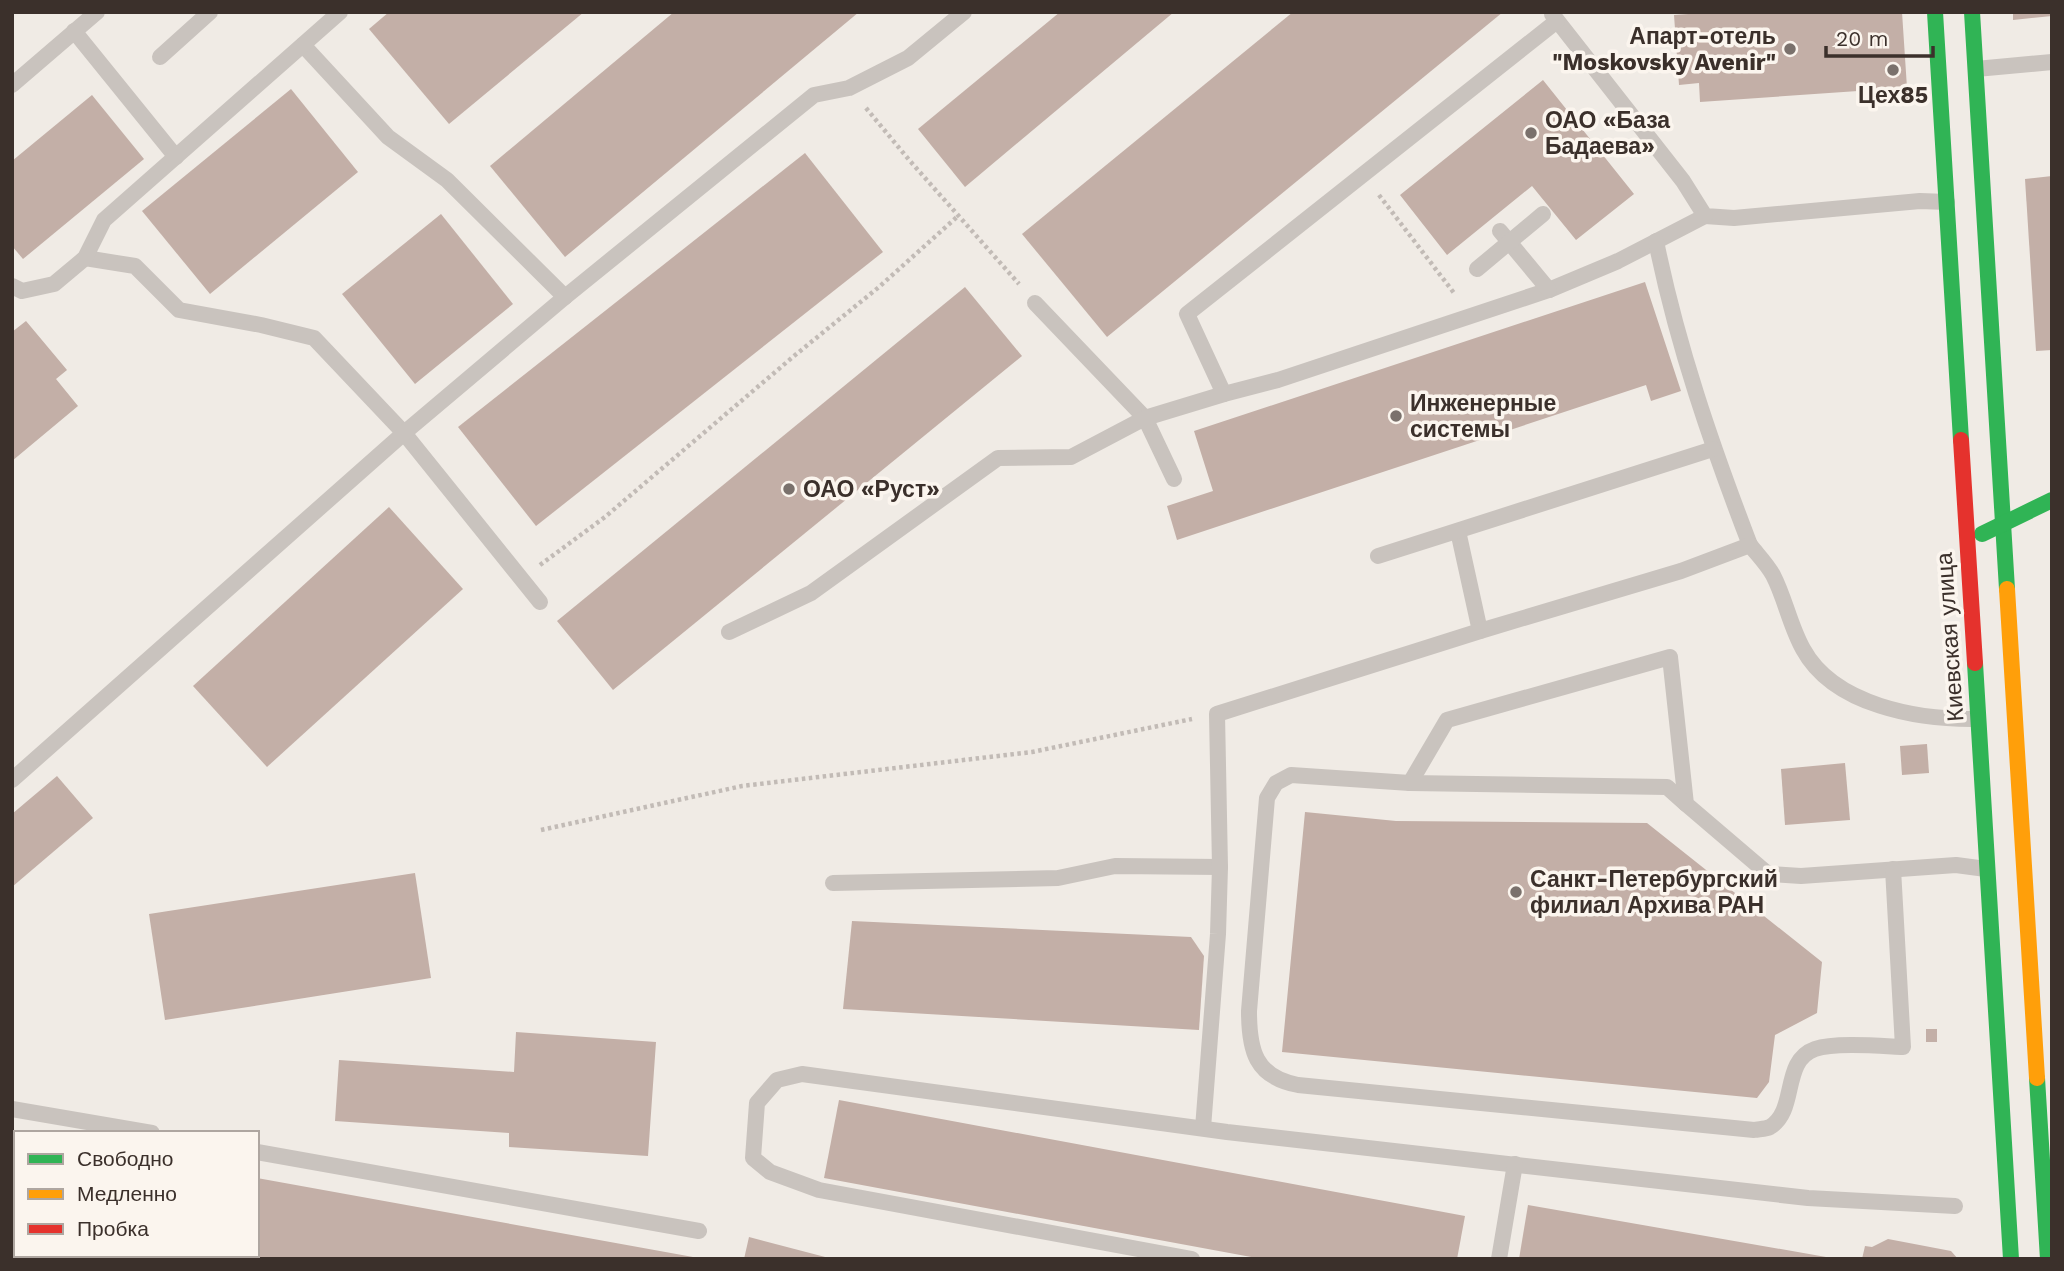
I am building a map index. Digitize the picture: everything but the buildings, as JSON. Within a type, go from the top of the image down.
[{"type":"street","name":"Киевская улица","points":[[1935,12],[1957,70],[1964,201],[2003,524],[2005,868],[2048,1259]]},
{"type":"street","name":"Киевская улица","points":[[1972,12],[1957,70],[1964,201],[1967,542],[1978,719],[2005,868],[2025,1069],[2011,1259]]},
{"type":"street","points":[[1967,542],[2052,500]]},
{"type":"lane","points":[[12,85],[97,12]]},
{"type":"lane","points":[[160,57],[210,12]]},
{"type":"lane","points":[[12,286],[22,291],[54,284],[85,258],[104,220],[340,12]]},
{"type":"lane","points":[[12,780],[404,433],[565,297],[814,95],[849,88],[908,58],[964,12]]},
{"type":"lane","points":[[1224,394],[1187,314],[1554,17],[1683,181],[1705,216]]},
{"type":"lane","points":[[74,31],[176,157]]},
{"type":"lane","points":[[303,45],[388,137],[447,180],[565,297]]},
{"type":"lane","points":[[1957,70],[2052,62]]},
{"type":"lane","points":[[729,632],[811,593],[998,458],[1070,457],[1145,418],[1278,380],[1549,290],[1618,261],[1705,216],[1734,218],[1920,201],[1964,201]]},
{"type":"lane","points":[[1477,269],[1505,236],[1543,214]]},
{"type":"lane","points":[[1505,236],[1549,290]]},
{"type":"lane","points":[[1656,241],[1665,286],[1713,449],[1750,545],[1772,573],[1801,647],[1815,669],[1844,689],[1878,706],[1911,715],[1949,720],[1978,719]]},
{"type":"lane","points":[[85,258],[135,266],[179,310],[314,338],[404,433],[540,602]]},
{"type":"lane","points":[[1035,303],[1145,418],[1174,479]]},
{"type":"lane","points":[[1378,556],[1713,449]]},
{"type":"lane","points":[[1458,531],[1480,631]]},
{"type":"lane","points":[[1203,1128],[1218,934],[1220,867],[1217,714],[1681,571],[1750,545]]},
{"type":"lane","points":[[1410,783],[1447,720],[1670,657],[1686,804]]},
{"type":"lane","points":[[1893,869],[1903,1047],[1828,1046],[1813,1049],[1794,1070],[1784,1109],[1770,1128],[1754,1130],[1281,1082],[1257,1059],[1249,1041],[1249,1012],[1267,798],[1276,783],[1291,775],[1410,783],[1667,787],[1768,874],[1801,876],[1893,869],[1956,865],[2005,868]]},
{"type":"lane","points":[[833,883],[1058,878],[1115,866],[1220,867]]},
{"type":"lane","points":[[1192,1259],[819,1190],[770,1172],[753,1158],[758,1103],[777,1080],[802,1074],[1203,1128],[1808,1198],[1955,1206]]},
{"type":"lane","points":[[12,1109],[89,1127],[131,1131]]},
{"type":"lane","points":[[259,1152],[699,1231]]},
{"type":"lane","points":[[1499,1259],[1514,1164]]},
{"type":"path","points":[[849,88],[1035,303]]},
{"type":"path","points":[[1363,174],[1472,316]]},
{"type":"path","points":[[522,579],[605,517],[879,287],[958,216]]},
{"type":"path","points":[[541,830],[742,786],[1032,752],[1217,714]]},
{"type":"traffic: fast","points":[[1935,12],[1961,440]]},
{"type":"traffic: fast","points":[[1972,12],[2007,589]]},
{"type":"traffic: fast","points":[[1982,534],[2052,500]]},
{"type":"traffic: fast","points":[[1975,663],[2011,1259]]},
{"type":"traffic: fast","points":[[2037,1078],[2048,1259]]},
{"type":"traffic: slow","points":[[2007,589],[2037,1078]]},
{"type":"traffic: jam","points":[[1961,440],[1975,663]]},
{"type":"place","name":"Апарт-отель \"Moskovsky Avenir\"","points":[[1790,49]]},
{"type":"place","name":"Цех85","points":[[1893,70]]},
{"type":"place","name":"ОАО «База Бадаева»","points":[[1531,133]]},
{"type":"place","name":"Инженерные системы","points":[[1396,416]]},
{"type":"place","name":"ОАО «Руст»","points":[[789,489]]},
{"type":"place","name":"Санкт-Петербургский филиал Архива РАН","points":[[1516,892]]}]
